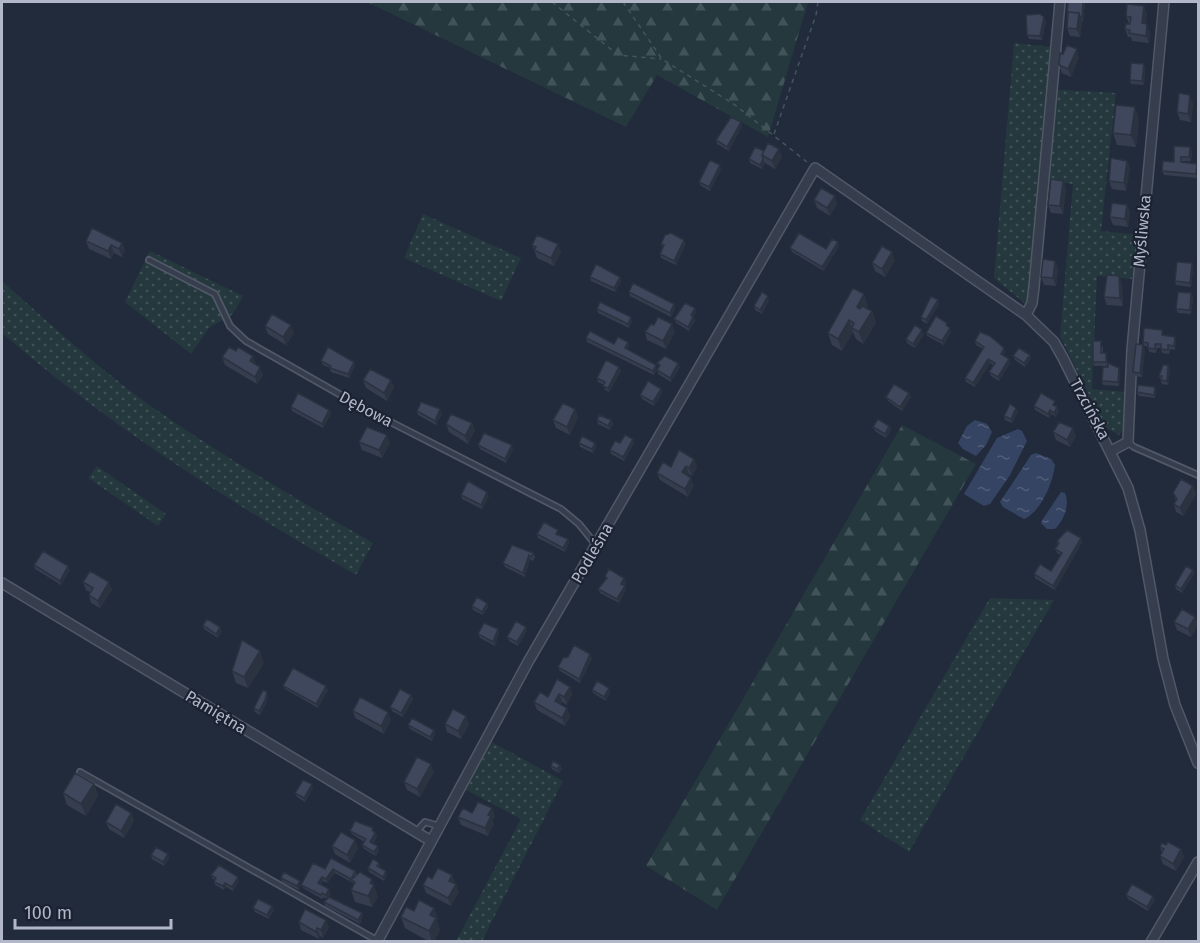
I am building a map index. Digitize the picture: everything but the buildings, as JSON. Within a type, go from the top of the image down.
[{"type":"street","points":[[1026,315],[1032,303],[1034,287],[1060,2]]},
{"type":"street","name":"Myśliwska","points":[[1128,442],[1132,350],[1164,2]]},
{"type":"street","name":"Trzcińska","points":[[815,168],[1026,315],[1054,342],[1112,451],[1133,501],[1175,705],[1198,763]]},
{"type":"street","name":"Podleśna","points":[[378,941],[528,662],[815,168]]},
{"type":"street","points":[[1112,451],[1128,442]]},
{"type":"street","name":"Pamiętna","points":[[2,583],[431,841]]},
{"type":"street","points":[[1151,942],[1198,862]]},
{"type":"lane","name":"Dębowa","points":[[149,260],[215,294],[230,326],[246,341],[369,411],[561,509],[579,524],[596,545]]},
{"type":"lane","points":[[1128,442],[1134,447],[1198,475]]},
{"type":"lane","points":[[80,772],[378,941]]},
{"type":"lane","points":[[416,832],[425,822],[439,826]]},
{"type":"path","points":[[552,2],[618,55],[662,59]]},
{"type":"path","points":[[623,2],[662,59],[735,105],[815,168]]},
{"type":"path","points":[[774,136],[816,15],[818,2]]},
{"type":"green space","points":[[367,2],[808,2],[768,137],[657,75],[626,127]]},
{"type":"green space","points":[[1014,43],[1052,47],[1047,89],[1116,93],[1101,231],[1140,235],[1132,279],[1097,276],[1092,389],[1127,392],[1126,426],[1119,435],[1105,427],[1060,336],[1073,184],[1046,181],[1034,311],[994,278]]},
{"type":"green space","points":[[423,214],[521,258],[501,301],[404,258]]},
{"type":"green space","points":[[150,251],[243,296],[233,314],[209,328],[191,354],[125,302]]},
{"type":"green space","points":[[2,281],[55,329],[148,404],[231,459],[373,543],[356,575],[218,492],[129,432],[85,400],[2,333]]},
{"type":"green space","points":[[902,425],[976,464],[717,910],[646,866]]},
{"type":"green space","points":[[97,466],[166,514],[158,526],[88,478]]},
{"type":"green space","points":[[990,598],[1054,600],[909,852],[860,820]]},
{"type":"green space","points":[[492,742],[563,781],[482,941],[456,941],[521,819],[466,790]]},
{"type":"water","points":[[975,420],[987,424],[992,432],[986,445],[976,456],[963,449],[958,443],[967,426]]},
{"type":"water","points":[[1018,429],[1022,431],[1027,441],[1010,475],[990,504],[984,506],[964,494],[997,438]]},
{"type":"water","points":[[1036,453],[1051,459],[1055,465],[1054,472],[1041,503],[1024,519],[1003,507],[1000,502],[1031,455]]},
{"type":"water","points":[[1061,492],[1065,493],[1067,502],[1065,512],[1055,529],[1047,529],[1041,523]]}]
